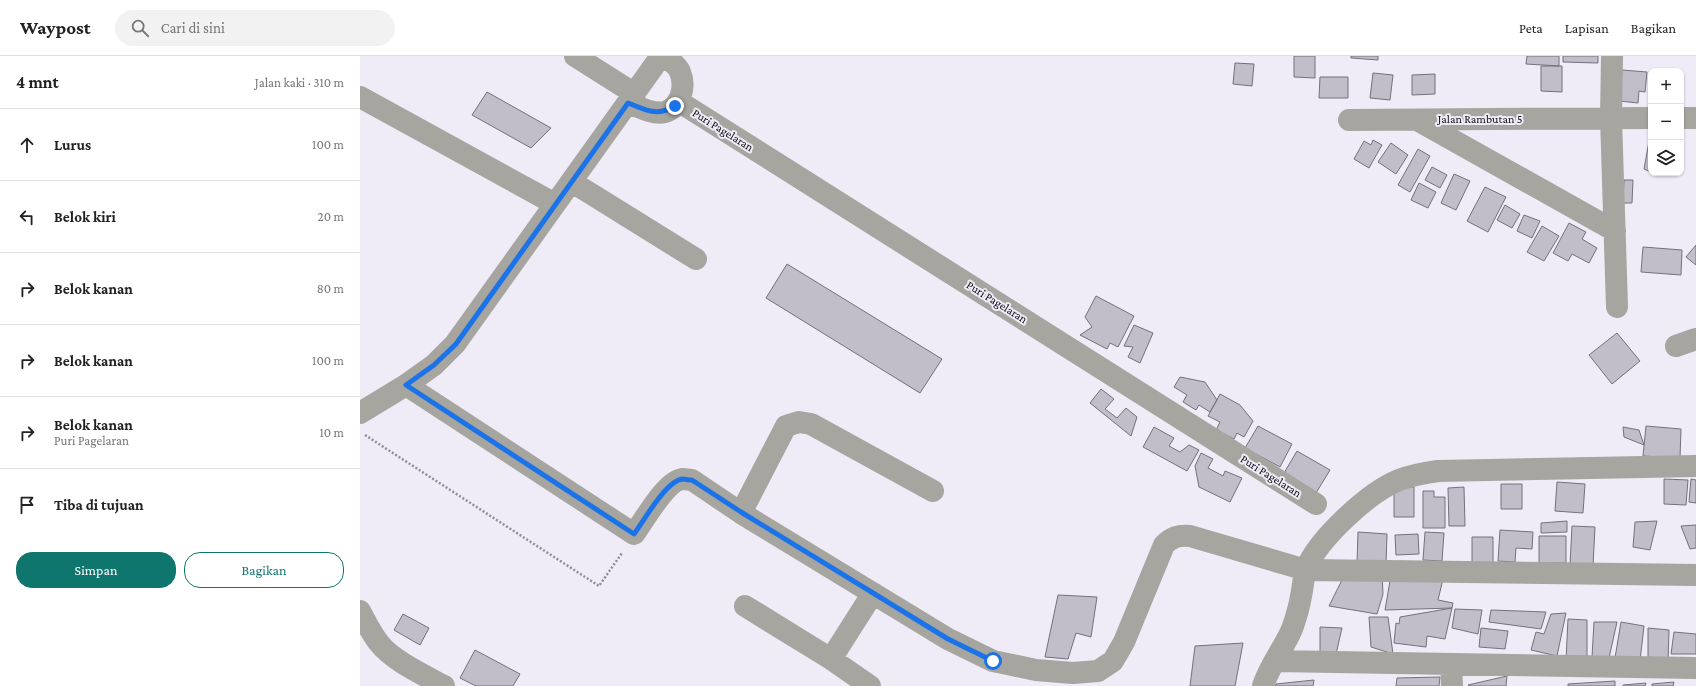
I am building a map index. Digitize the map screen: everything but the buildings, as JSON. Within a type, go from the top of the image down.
[{"type":"street","points":[[575,56],[651,112],[665,112],[675,106],[681,97],[683,84],[680,71],[666,56]]},
{"type":"street","points":[[360,413],[406,385],[434,365],[456,344],[661,56]]},
{"type":"street","points":[[1612,56],[1612,118],[1617,307]]},
{"type":"street","points":[[360,97],[555,204]]},
{"type":"street","name":"Puri Pagelaran","points":[[678,101],[1316,504]]},
{"type":"street","name":"Jalan Rambutan 5","points":[[1349,120],[1648,118]]},
{"type":"street","points":[[1684,118],[1696,118]]},
{"type":"street","points":[[1415,119],[1615,231]]},
{"type":"street","points":[[572,182],[696,259]]},
{"type":"street","points":[[1676,346],[1696,339]]},
{"type":"street","points":[[406,385],[634,534],[667,488],[675,481],[682,479],[692,480],[741,512],[948,639],[993,661],[1036,670],[1073,673],[1098,671],[1113,661],[1124,642],[1164,545],[1172,537],[1182,535],[1190,536],[1306,570],[1696,575]]},
{"type":"street","points":[[741,512],[786,426],[799,422],[811,424],[933,491]]},
{"type":"street","points":[[1263,686],[1268,672],[1276,661],[1289,635],[1296,616],[1306,570],[1316,549],[1330,532],[1381,489],[1392,483],[1417,474],[1438,471],[1696,466]]},
{"type":"street","points":[[831,659],[873,593]]},
{"type":"street","points":[[745,606],[831,659],[870,686]]},
{"type":"street","points":[[360,611],[365,637],[379,644],[394,657],[444,686]]},
{"type":"street","points":[[1276,661],[1696,668]]},
{"type":"street","points":[[1451,664],[1452,686]]},
{"type":"path","points":[[360,431],[599,586],[634,534]]},
{"type":"route","points":[[675,106],[665,112],[651,112],[628,103],[456,344],[434,365],[406,385],[634,534],[667,488],[675,481],[682,479],[692,480],[741,512],[948,639],[993,661]]}]
